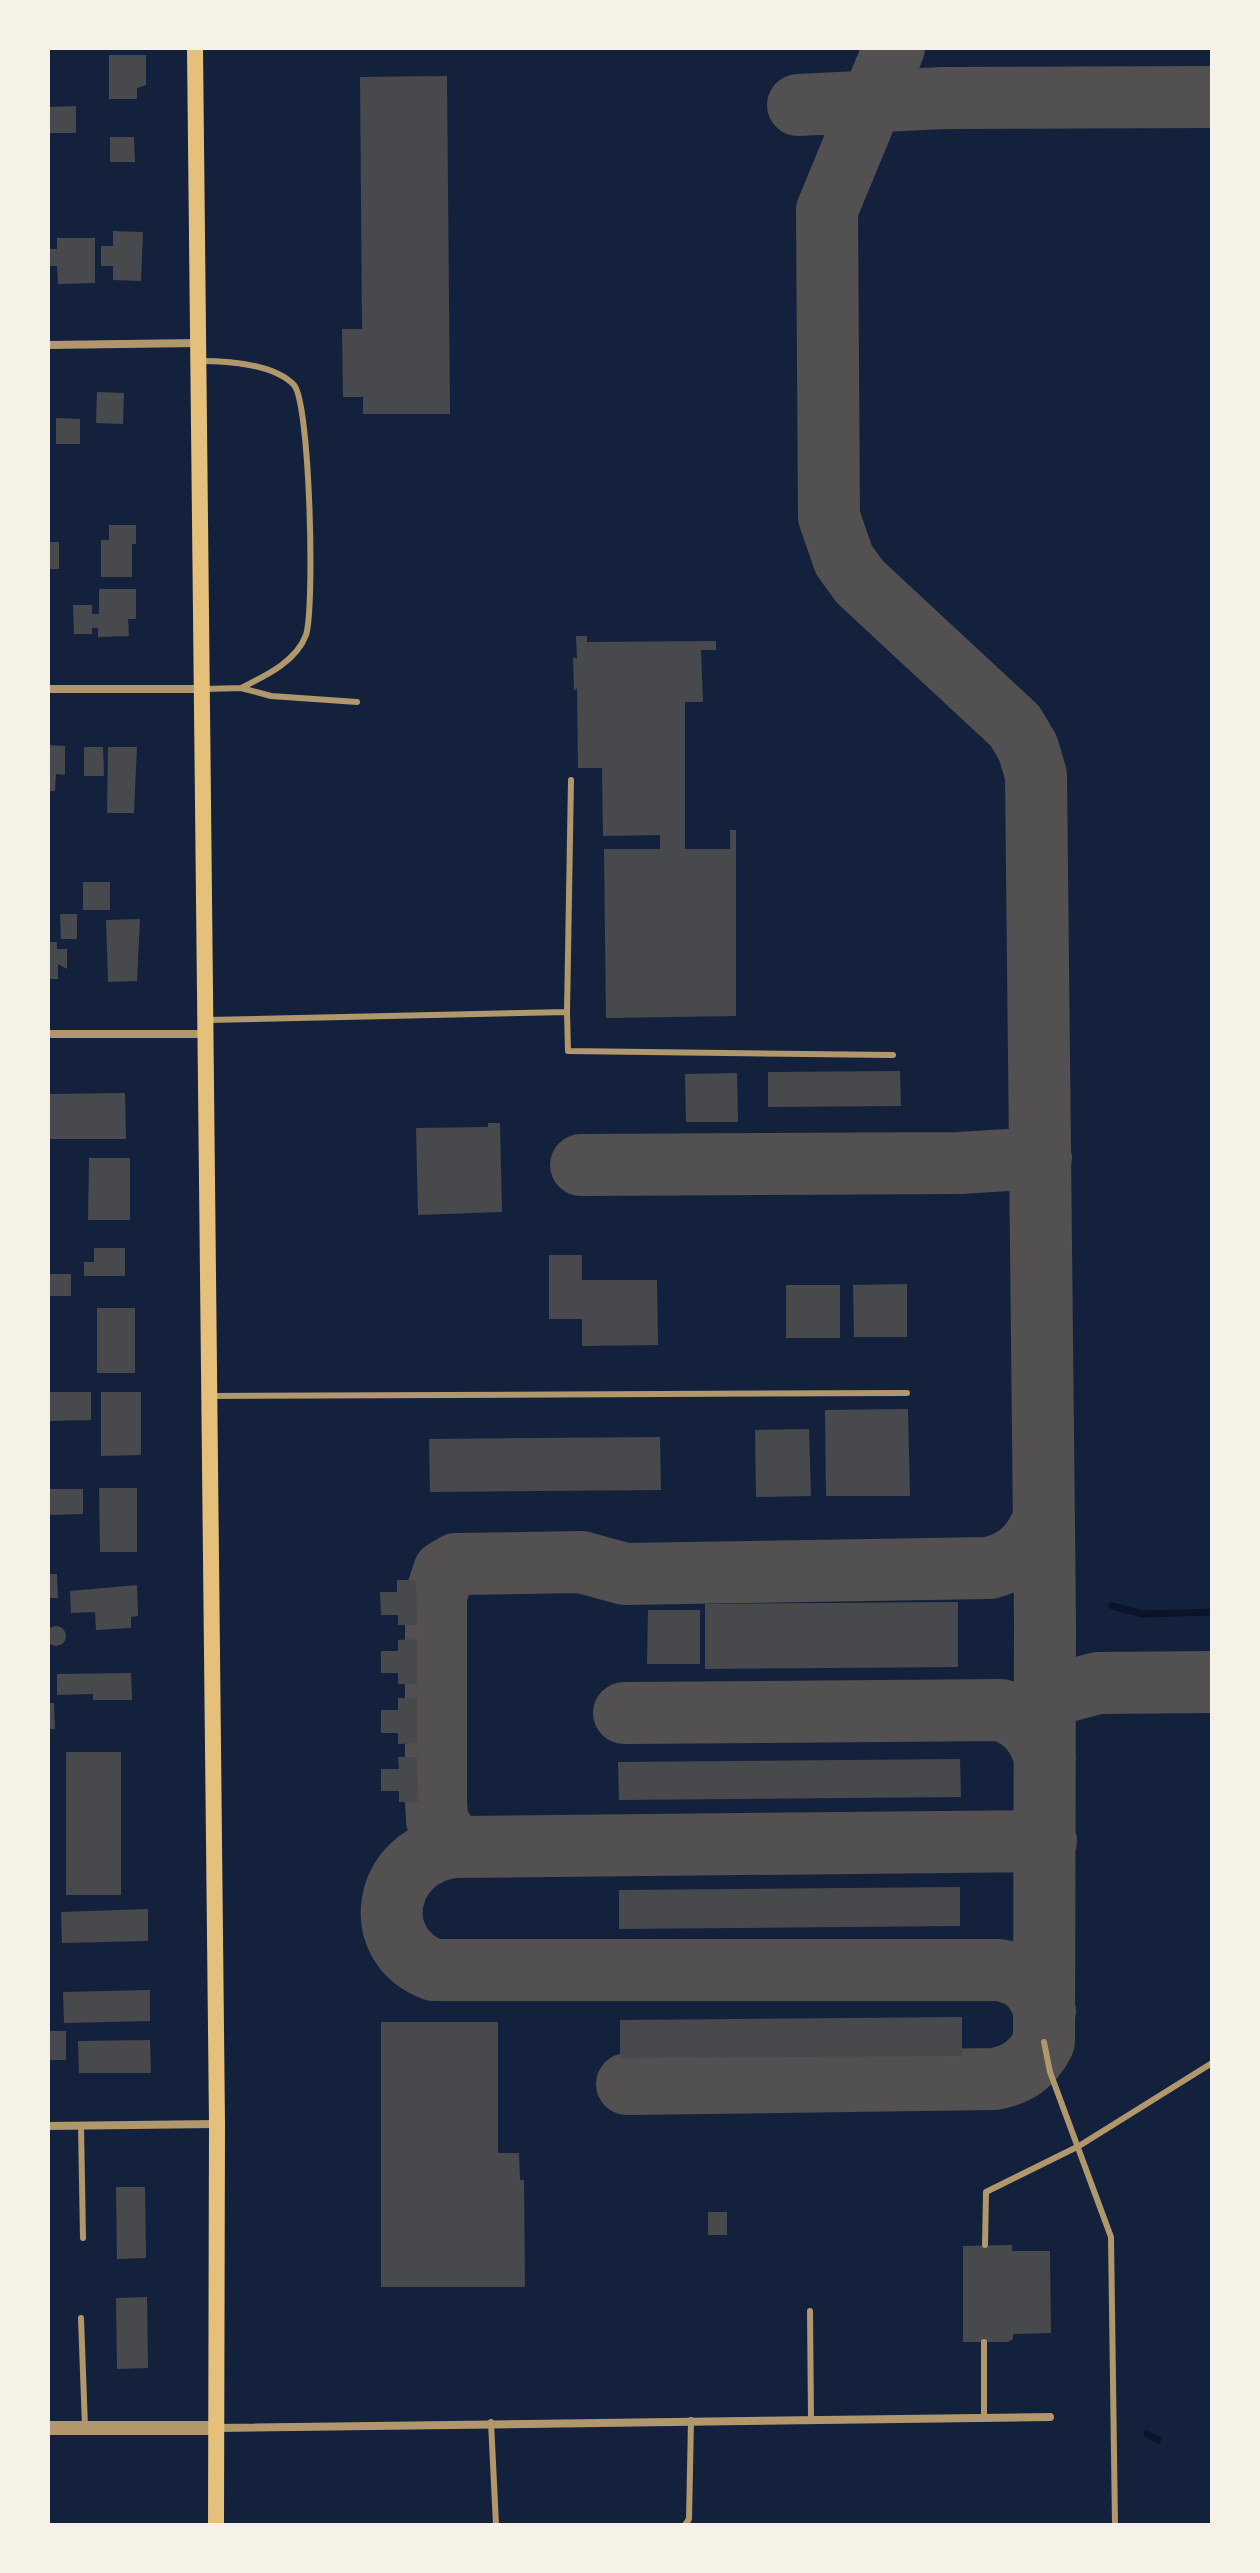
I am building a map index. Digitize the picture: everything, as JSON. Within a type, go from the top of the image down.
[{"type":"main road","points":[[195,48],[217,2124],[216,2525]]},
{"type":"street","points":[[48,345],[198,343]]},
{"type":"street","points":[[48,689],[204,689]]},
{"type":"street","points":[[48,1034],[207,1027]]},
{"type":"street","points":[[48,2126],[217,2124]]},
{"type":"street","points":[[48,2428],[1050,2417]]},
{"type":"lane","points":[[198,361],[232,363],[286,379],[296,387],[302,412],[311,544],[309,621],[305,638],[286,661],[241,688]]},
{"type":"lane","points":[[204,689],[241,688],[271,696],[357,702]]},
{"type":"lane","points":[[571,780],[568,1051],[893,1055]]},
{"type":"lane","points":[[207,1027],[567,1012]]},
{"type":"lane","points":[[210,1396],[907,1393]]},
{"type":"lane","points":[[1044,2042],[1050,2072],[1111,2237],[1115,2525]]},
{"type":"lane","points":[[985,2245],[986,2192],[1079,2146],[1212,2063]]},
{"type":"lane","points":[[81,2126],[83,2238]]},
{"type":"lane","points":[[810,2311],[811,2419]]},
{"type":"lane","points":[[81,2318],[85,2427]]},
{"type":"lane","points":[[984,2342],[984,2418]]},
{"type":"lane","points":[[685,2525],[689,2519],[691,2420]]},
{"type":"lane","points":[[491,2422],[496,2525]]},
{"type":"building","points":[[109,55],[146,55],[146,85],[137,88],[137,99],[109,99]]},
{"type":"building","points":[[447,76],[450,414],[363,414],[363,397],[343,397],[342,329],[362,329],[360,77]]},
{"type":"building","points":[[76,106],[76,133],[49,133],[49,107]]},
{"type":"building","points":[[110,137],[134,137],[135,162],[110,162]]},
{"type":"building","points":[[113,231],[143,232],[141,281],[113,280],[113,266],[101,266],[101,246],[113,246]]},
{"type":"building","points":[[57,238],[95,238],[95,283],[58,284],[57,266],[48,266],[48,249],[57,249]]},
{"type":"building","points":[[97,392],[124,393],[123,424],[96,423]]},
{"type":"building","points":[[56,418],[80,419],[80,444],[56,444]]},
{"type":"building","points":[[109,525],[136,525],[136,544],[132,544],[132,577],[101,577],[101,540],[109,540]]},
{"type":"building","points":[[48,542],[59,542],[59,569],[48,569]]},
{"type":"building","points":[[99,589],[136,589],[136,619],[128,619],[129,636],[98,637],[98,628],[92,628],[92,634],[74,634],[73,605],[92,605],[92,614],[99,614]]},
{"type":"building","points":[[576,636],[587,636],[587,642],[716,641],[716,650],[701,650],[703,702],[685,702],[685,849],[730,849],[730,830],[736,830],[736,1016],[606,1018],[604,849],[660,849],[660,835],[603,836],[602,768],[578,768],[577,688],[574,691],[573,657],[577,659]]},
{"type":"building","points":[[48,745],[65,746],[65,775],[56,774],[55,791],[48,791]]},
{"type":"building","points":[[84,747],[103,747],[104,776],[84,776]]},
{"type":"building","points":[[108,747],[137,747],[134,813],[107,813]]},
{"type":"building","points":[[83,882],[110,882],[110,910],[83,910]]},
{"type":"building","points":[[60,914],[77,914],[77,939],[61,939]]},
{"type":"building","points":[[140,919],[137,981],[108,982],[106,920]]},
{"type":"building","points":[[48,942],[57,942],[57,949],[67,949],[67,969],[58,964],[58,979],[48,979]]},
{"type":"building","points":[[900,1071],[901,1106],[768,1107],[768,1072]]},
{"type":"building","points":[[737,1073],[738,1122],[686,1122],[685,1074]]},
{"type":"building","points":[[125,1093],[126,1139],[48,1139],[48,1094]]},
{"type":"building","points":[[488,1123],[500,1123],[502,1212],[418,1215],[416,1128],[488,1127]]},
{"type":"building","points":[[89,1158],[130,1158],[130,1220],[88,1220]]},
{"type":"building","points":[[94,1248],[125,1248],[125,1276],[84,1276],[84,1262],[94,1262]]},
{"type":"building","points":[[549,1255],[582,1255],[582,1280],[657,1280],[658,1345],[582,1346],[582,1319],[549,1319]]},
{"type":"building","points":[[48,1274],[71,1274],[71,1296],[48,1296]]},
{"type":"building","points":[[907,1284],[907,1337],[854,1337],[853,1285]]},
{"type":"building","points":[[786,1285],[840,1285],[840,1338],[786,1338]]},
{"type":"building","points":[[97,1308],[135,1308],[135,1373],[97,1373]]},
{"type":"building","points":[[48,1392],[91,1392],[91,1420],[48,1421]]},
{"type":"building","points":[[101,1392],[141,1392],[141,1455],[101,1456]]},
{"type":"building","points":[[908,1409],[910,1496],[826,1496],[825,1410]]},
{"type":"building","points":[[809,1429],[811,1496],[756,1497],[755,1430]]},
{"type":"building","points":[[660,1437],[661,1490],[430,1492],[429,1439]]},
{"type":"building","points":[[99,1488],[137,1488],[137,1552],[100,1552]]},
{"type":"building","points":[[48,1489],[83,1489],[83,1514],[48,1515]]},
{"type":"building","points":[[48,1574],[57,1574],[58,1598],[48,1598]]},
{"type":"building","points":[[397,1580],[416,1580],[417,1625],[398,1625],[398,1615],[381,1615],[380,1592],[397,1592]]},
{"type":"building","points":[[137,1585],[138,1616],[131,1617],[131,1628],[96,1630],[95,1612],[71,1613],[70,1591]]},
{"type":"building","points":[[958,1602],[958,1667],[705,1669],[705,1604]]},
{"type":"building","points":[[648,1610],[700,1610],[700,1664],[647,1664]]},
{"type":"building","points":[[56,1626],[63,1629],[66,1636],[63,1643],[56,1646],[49,1643],[46,1636],[49,1629]]},
{"type":"building","points":[[417,1639],[417,1684],[398,1684],[398,1673],[381,1673],[381,1651],[398,1651],[398,1640]]},
{"type":"building","points":[[131,1673],[132,1700],[93,1700],[93,1694],[57,1695],[57,1674]]},
{"type":"building","points":[[398,1698],[417,1698],[417,1743],[398,1744],[398,1733],[381,1733],[381,1710],[398,1710]]},
{"type":"building","points":[[48,1703],[54,1703],[55,1729],[48,1729]]},
{"type":"building","points":[[66,1752],[121,1752],[121,1895],[66,1895]]},
{"type":"building","points":[[398,1757],[417,1757],[418,1802],[399,1802],[399,1791],[381,1791],[381,1769],[399,1769]]},
{"type":"building","points":[[960,1759],[961,1797],[619,1800],[618,1762]]},
{"type":"building","points":[[960,1887],[960,1926],[619,1929],[619,1890]]},
{"type":"building","points":[[148,1909],[148,1941],[62,1943],[61,1912]]},
{"type":"building","points":[[150,1990],[150,2021],[64,2023],[63,1992]]},
{"type":"building","points":[[962,2017],[962,2056],[620,2058],[620,2020]]},
{"type":"building","points":[[381,2022],[498,2022],[498,2153],[519,2153],[520,2180],[524,2180],[525,2287],[381,2287]]},
{"type":"building","points":[[48,2031],[66,2031],[66,2060],[48,2060]]},
{"type":"building","points":[[150,2040],[151,2073],[79,2073],[78,2041]]},
{"type":"building","points":[[116,2187],[145,2187],[146,2258],[117,2259]]},
{"type":"building","points":[[708,2212],[727,2212],[727,2235],[708,2235]]},
{"type":"building","points":[[1012,2245],[1012,2251],[1050,2251],[1051,2333],[1013,2334],[1013,2339],[1008,2342],[963,2342],[963,2246]]},
{"type":"building","points":[[147,2297],[148,2368],[117,2369],[116,2298]]},
{"type":"waterway","points":[[1112,1606],[1143,1614],[1212,1612]]},
{"type":"waterway","points":[[1147,2434],[1158,2440]]},
{"type":"taxiway","points":[[627,2084],[995,2079],[1024,2067],[1044,2042],[1045,1622],[1036,775],[1028,748],[1015,726],[860,582],[844,560],[829,517],[827,210],[894,48]]},
{"type":"taxiway","points":[[798,105],[943,98],[1212,97]]},
{"type":"taxiway","points":[[581,1165],[959,1163],[1041,1158]]},
{"type":"taxiway","points":[[453,1847],[437,1820],[436,1596],[444,1571],[456,1564],[581,1562],[625,1574],[989,1568],[1023,1551],[1044,1519]]},
{"type":"taxiway","points":[[1045,1697],[1098,1683],[1212,1682]]},
{"type":"taxiway","points":[[624,1713],[1001,1710],[1029,1728],[1045,1758]]},
{"type":"taxiway","points":[[1045,2011],[1028,1983],[999,1970],[434,1970],[413,1958],[399,1942],[393,1923],[392,1903],[399,1884],[411,1867],[429,1854],[453,1847],[1046,1841]]}]
